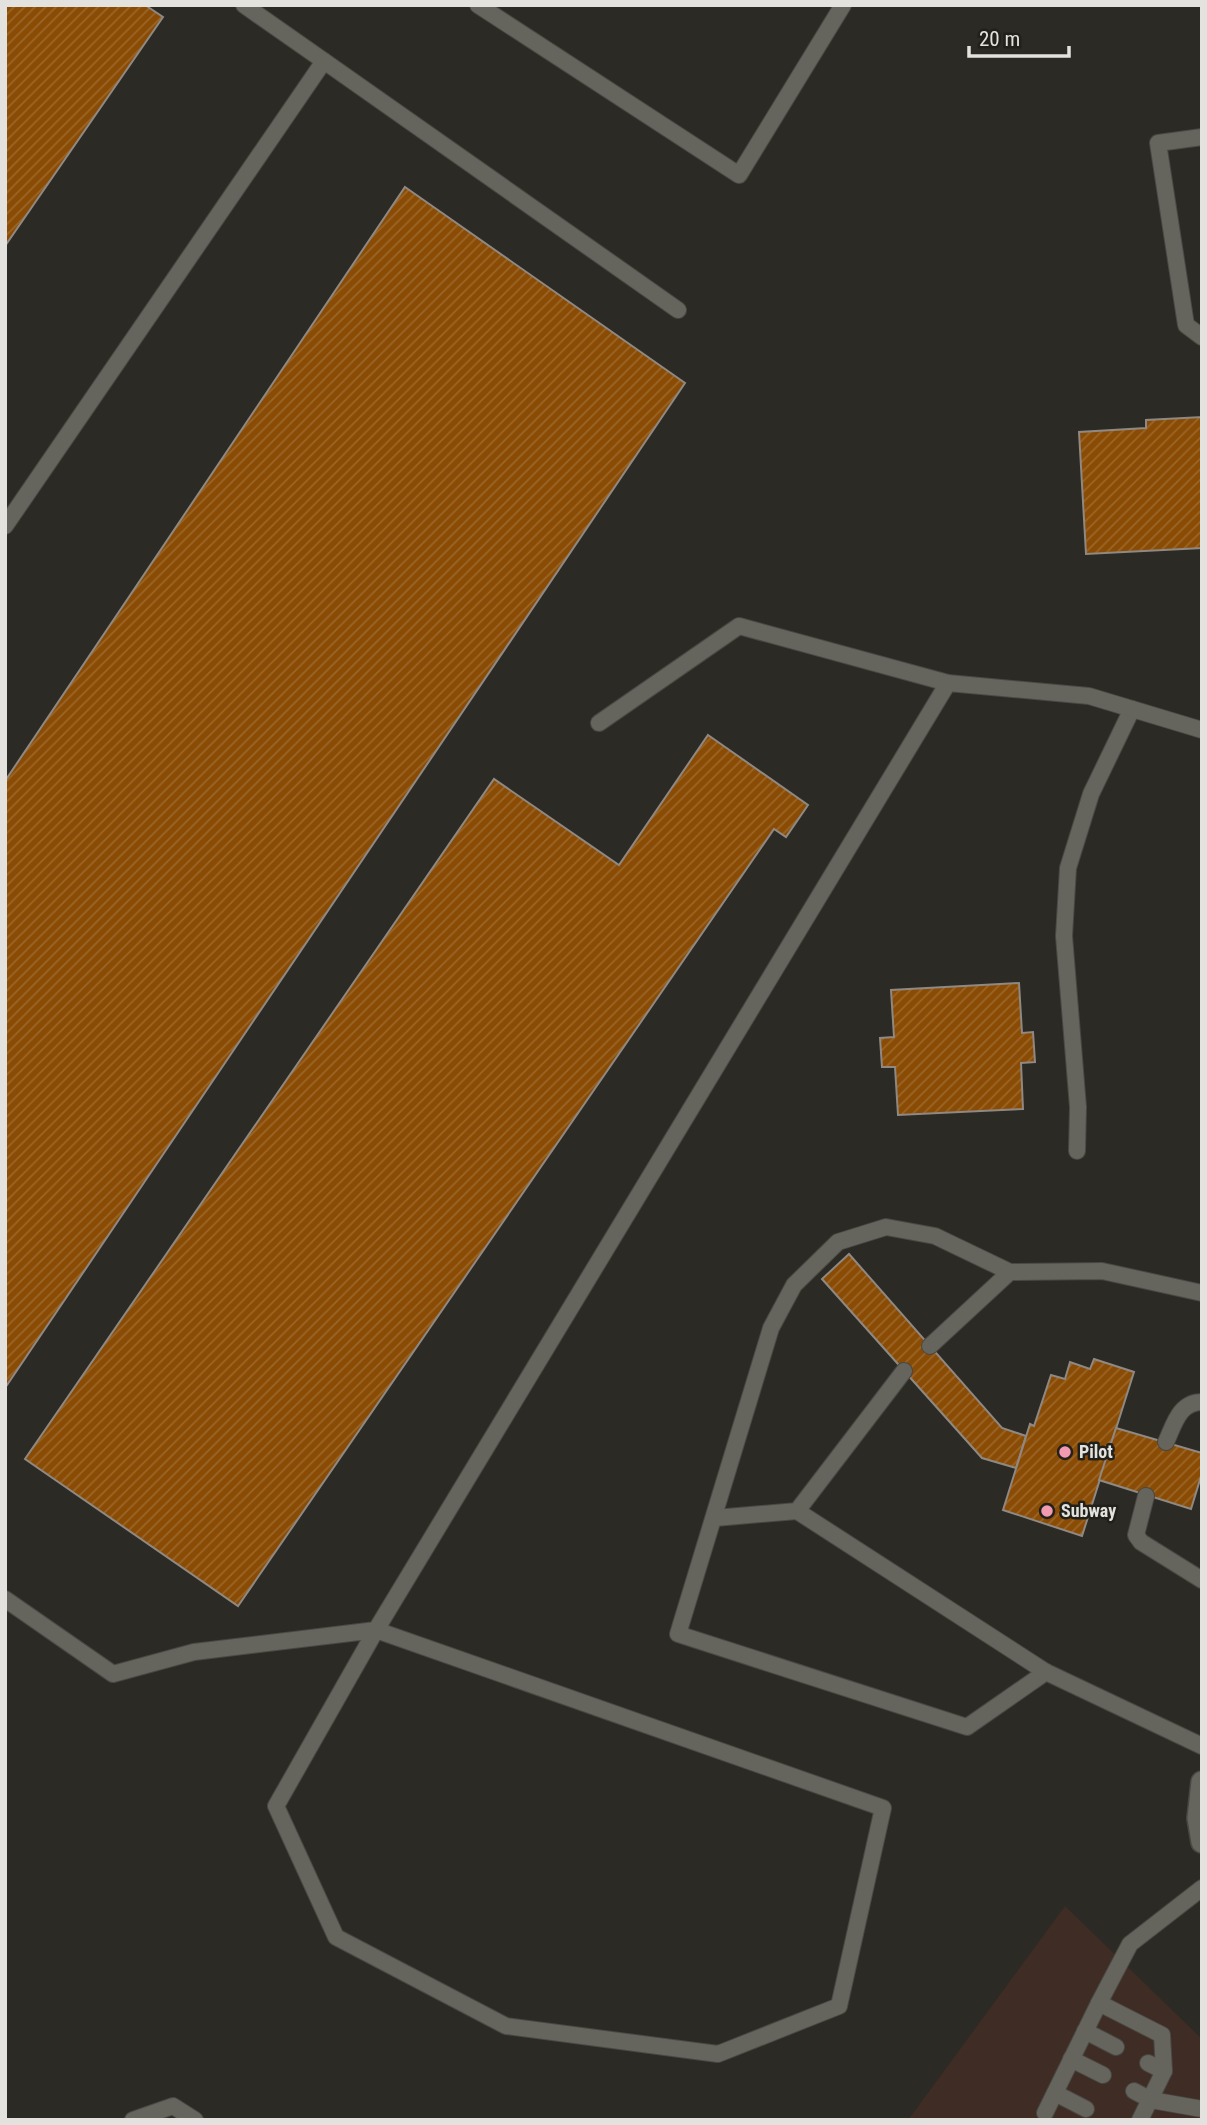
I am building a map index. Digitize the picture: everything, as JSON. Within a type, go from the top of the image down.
[{"type":"street","points":[[1202,1782],[1198,1818],[1202,1842]]},
{"type":"lane","points":[[244,5],[678,310]]},
{"type":"lane","points":[[478,5],[738,175],[843,5]]},
{"type":"lane","points":[[5,526],[324,61]]},
{"type":"lane","points":[[1202,137],[1158,143],[1186,325],[1202,337]]},
{"type":"lane","points":[[598,723],[739,626],[948,683],[1089,696],[1202,730]]},
{"type":"lane","points":[[5,1599],[113,1674],[194,1652],[376,1630],[883,1808],[839,2006],[718,2054],[506,2026],[336,1937],[276,1806],[376,1630],[948,683]]},
{"type":"lane","points":[[1077,1151],[1078,1107],[1064,936],[1068,868],[1091,794],[1132,709]]},
{"type":"lane","points":[[1046,1672],[967,1727],[678,1634],[771,1328],[794,1285],[838,1242],[886,1227],[935,1236],[1010,1272],[1102,1271],[1202,1293]]},
{"type":"lane","points":[[930,1346],[1010,1272]]},
{"type":"lane","points":[[797,1511],[904,1371]]},
{"type":"lane","points":[[1166,1442],[1183,1409],[1190,1403],[1202,1402]]},
{"type":"lane","points":[[1146,1496],[1136,1535],[1141,1542],[1202,1580]]},
{"type":"lane","points":[[715,1518],[797,1511],[1046,1672],[1202,1746]]},
{"type":"lane","points":[[1045,2113],[1130,1944],[1202,1888]]},
{"type":"lane","points":[[1099,2003],[1162,2035],[1164,2071],[1140,2120]]},
{"type":"lane","points":[[1085,2031],[1116,2047]]},
{"type":"lane","points":[[1071,2059],[1103,2075]]},
{"type":"lane","points":[[1148,2063],[1164,2071]]},
{"type":"lane","points":[[1134,2091],[1151,2100],[1202,2109]]},
{"type":"lane","points":[[1055,2093],[1086,2109]]},
{"type":"lane","points":[[133,2120],[173,2106],[195,2120]]},
{"type":"shaded area","points":[[1065,1906],[1202,2039],[1202,2120],[908,2120]]},
{"type":"building","points":[[5,5],[145,5],[163,17],[5,246]]},
{"type":"building","points":[[405,187],[685,383],[5,1388],[5,781]]},
{"type":"building","points":[[1202,417],[1202,548],[1086,554],[1079,432],[1146,428],[1146,420]]},
{"type":"building","points":[[708,735],[808,805],[786,837],[774,829],[238,1606],[25,1459],[494,779],[619,865]]},
{"type":"building","points":[[1019,983],[1022,1033],[1033,1032],[1035,1062],[1021,1063],[1023,1109],[898,1115],[895,1067],[882,1067],[880,1038],[894,1037],[891,990]]},
{"type":"building","points":[[849,1254],[1002,1428],[1026,1436],[1016,1468],[982,1458],[822,1279]]},
{"type":"building","name":"Pilot","points":[[1094,1359],[1134,1372],[1082,1536],[1003,1510],[1030,1424],[1034,1426],[1051,1375],[1065,1379],[1070,1362],[1090,1369]]},
{"type":"building","name":"Pilot","points":[[1116,1428],[1202,1453],[1202,1473],[1191,1509],[1099,1480]]},
{"type":"place","name":"Pilot","points":[[1065,1452]]},
{"type":"place","name":"Subway","points":[[1047,1511]]}]
